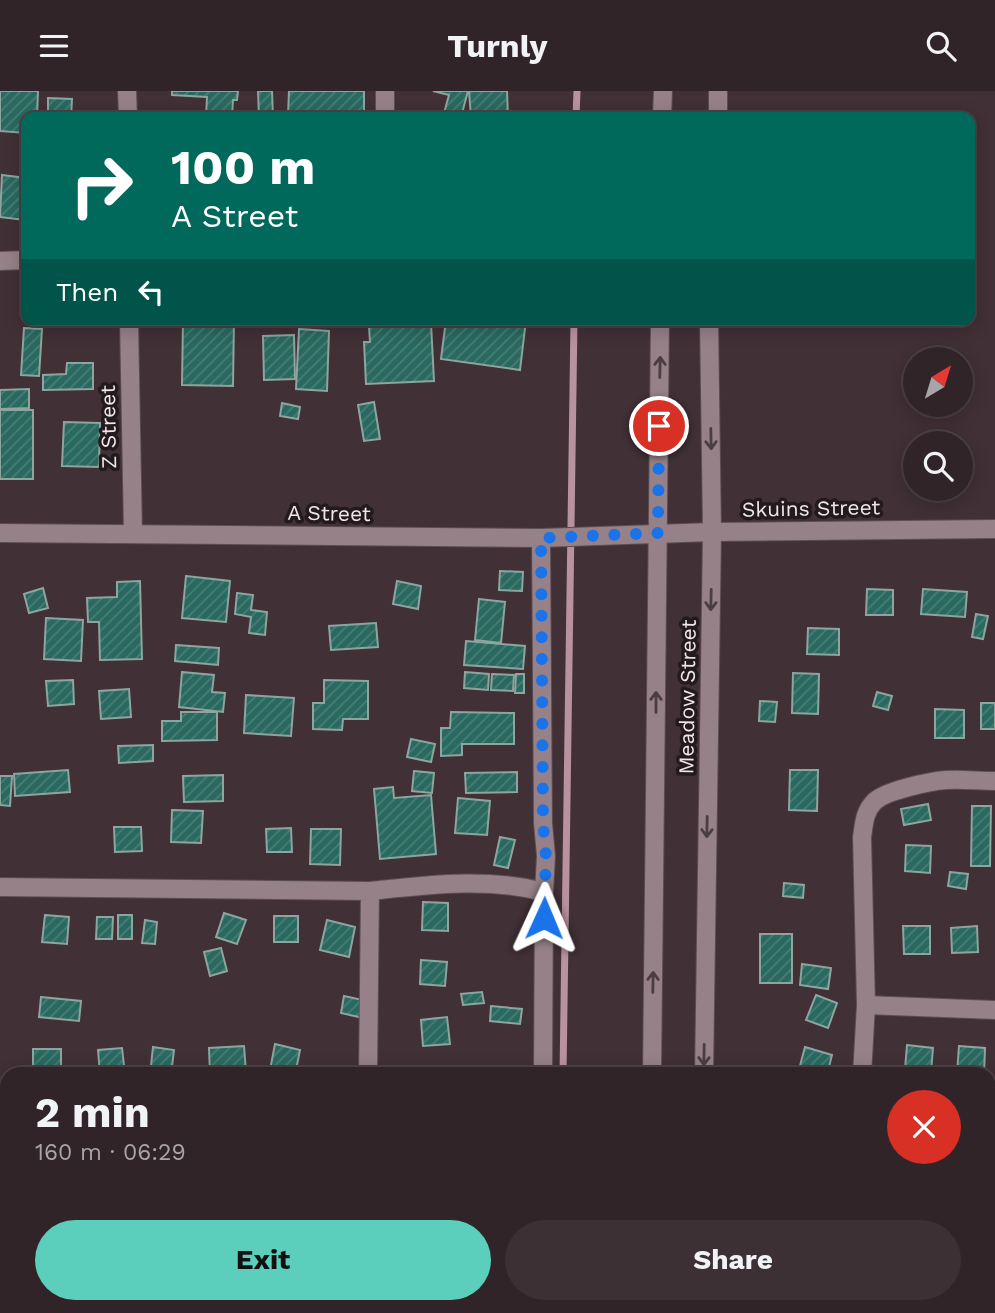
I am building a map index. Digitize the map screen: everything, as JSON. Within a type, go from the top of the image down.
[{"type":"street","points":[[127,91],[128,112]]},
{"type":"street","points":[[385,91],[386,112]]},
{"type":"street","points":[[662,112],[663,91]]},
{"type":"street","points":[[718,91],[718,112]]},
{"type":"street","points":[[0,261],[21,260]]},
{"type":"street","name":"Z Street","points":[[129,326],[133,533]]},
{"type":"street","name":"Meadow Street","points":[[652,1067],[660,326]]},
{"type":"street","name":"Meadow Street","points":[[704,1067],[712,532],[709,326]]},
{"type":"street","name":"Skuins Street","points":[[658,533],[995,529]]},
{"type":"street","name":"A Street","points":[[0,533],[541,538],[658,533]]},
{"type":"street","points":[[541,538],[543,823],[546,856],[543,1067]]},
{"type":"street","points":[[862,1067],[866,1005],[862,837],[865,815],[874,801],[888,793],[945,780],[995,781]]},
{"type":"street","points":[[0,887],[370,891],[435,884],[480,883],[520,886],[544,892]]},
{"type":"street","points":[[368,1067],[370,891]]},
{"type":"street","points":[[866,1005],[995,1010]]},
{"type":"building","points":[[0,91],[38,91],[37,112],[21,112],[21,133],[0,131]]},
{"type":"building","points":[[172,91],[238,91],[237,100],[233,100],[232,112],[206,112],[207,97],[172,95]]},
{"type":"building","points":[[258,91],[272,91],[273,112],[259,112]]},
{"type":"building","points":[[289,91],[364,91],[364,112],[288,112]]},
{"type":"building","points":[[433,91],[468,91],[462,112],[444,112],[449,95]]},
{"type":"building","points":[[469,91],[507,91],[508,112],[471,112]]},
{"type":"building","points":[[48,98],[72,99],[71,112],[48,112]]},
{"type":"building","points":[[2,175],[21,177],[21,220],[0,217]]},
{"type":"building","points":[[183,326],[234,326],[233,386],[182,385]]},
{"type":"building","points":[[431,326],[434,381],[366,384],[364,342],[370,342],[369,327]]},
{"type":"building","points":[[445,326],[525,326],[520,370],[441,359]]},
{"type":"building","points":[[24,328],[42,329],[39,376],[21,375]]},
{"type":"building","points":[[299,329],[329,331],[327,391],[296,389]]},
{"type":"building","points":[[294,335],[295,379],[264,380],[263,336]]},
{"type":"building","points":[[67,363],[93,363],[93,389],[43,390],[43,375],[66,374]]},
{"type":"building","points":[[29,389],[29,408],[0,409],[0,390]]},
{"type":"building","points":[[374,402],[380,439],[364,441],[358,405]]},
{"type":"building","points":[[282,403],[300,407],[298,419],[280,416]]},
{"type":"building","points":[[0,410],[33,410],[33,479],[0,479]]},
{"type":"building","points":[[64,422],[100,423],[99,467],[62,466]]},
{"type":"building","points":[[500,571],[523,572],[522,591],[499,590]]},
{"type":"building","points":[[186,576],[230,581],[226,622],[182,618]]},
{"type":"building","points":[[140,581],[142,659],[100,660],[99,622],[88,622],[87,598],[117,597],[117,582]]},
{"type":"building","points":[[397,581],[421,586],[418,609],[393,604]]},
{"type":"building","points":[[43,588],[48,608],[29,613],[24,594]]},
{"type":"building","points":[[867,589],[893,590],[893,615],[866,615]]},
{"type":"building","points":[[923,589],[967,592],[965,617],[921,614]]},
{"type":"building","points":[[237,593],[253,595],[251,610],[267,612],[265,635],[249,633],[251,617],[235,614]]},
{"type":"building","points":[[479,599],[505,602],[501,643],[475,640]]},
{"type":"building","points":[[976,614],[988,616],[983,639],[972,637]]},
{"type":"building","points":[[46,618],[83,620],[81,661],[44,659]]},
{"type":"building","points":[[376,623],[378,647],[331,650],[329,626]]},
{"type":"building","points":[[808,628],[839,629],[839,655],[807,654]]},
{"type":"building","points":[[466,641],[525,646],[523,669],[464,665]]},
{"type":"building","points":[[176,645],[219,648],[218,665],[175,661]]},
{"type":"building","points":[[182,672],[214,675],[212,692],[225,693],[223,712],[179,707]]},
{"type":"building","points":[[465,672],[489,674],[488,690],[464,688]]},
{"type":"building","points":[[793,673],[819,674],[818,714],[792,713]]},
{"type":"building","points":[[492,674],[514,675],[513,691],[491,690]]},
{"type":"building","points":[[516,674],[524,674],[524,693],[515,693]]},
{"type":"building","points":[[73,680],[74,704],[48,706],[46,681]]},
{"type":"building","points":[[324,680],[368,681],[368,719],[343,719],[342,730],[313,729],[313,703],[324,703]]},
{"type":"building","points":[[129,689],[131,717],[101,719],[99,691]]},
{"type":"building","points":[[877,692],[892,696],[888,710],[873,706]]},
{"type":"building","points":[[246,695],[294,698],[291,736],[244,733]]},
{"type":"building","points":[[760,701],[777,702],[775,722],[759,721]]},
{"type":"building","points":[[981,703],[995,703],[995,729],[981,729]]},
{"type":"building","points":[[935,709],[964,710],[964,738],[935,738]]},
{"type":"building","points":[[181,712],[217,712],[217,740],[162,741],[162,721],[181,721]]},
{"type":"building","points":[[451,712],[514,713],[514,744],[462,744],[462,755],[441,756],[441,728],[450,728]]},
{"type":"building","points":[[411,739],[435,744],[431,762],[407,757]]},
{"type":"building","points":[[153,745],[153,761],[119,763],[118,746]]},
{"type":"building","points":[[68,770],[70,792],[15,796],[14,774]]},
{"type":"building","points":[[790,770],[818,770],[817,811],[789,810]]},
{"type":"building","points":[[414,771],[434,773],[432,793],[412,791]]},
{"type":"building","points":[[517,772],[517,792],[466,793],[465,773]]},
{"type":"building","points":[[223,775],[223,801],[184,802],[183,776]]},
{"type":"building","points":[[0,776],[12,776],[10,806],[0,805]]},
{"type":"building","points":[[393,787],[394,798],[431,795],[436,854],[380,859],[374,789]]},
{"type":"building","points":[[458,798],[490,801],[487,835],[455,833]]},
{"type":"building","points":[[928,804],[931,820],[904,825],[901,809]]},
{"type":"building","points":[[972,806],[991,806],[990,866],[971,866]]},
{"type":"building","points":[[172,810],[203,811],[201,843],[171,842]]},
{"type":"building","points":[[114,827],[141,827],[142,851],[115,852]]},
{"type":"building","points":[[291,828],[292,852],[267,852],[266,829]]},
{"type":"building","points":[[311,829],[341,829],[340,865],[310,864]]},
{"type":"building","points":[[500,837],[515,840],[508,868],[494,865]]},
{"type":"building","points":[[906,845],[931,846],[930,873],[905,871]]},
{"type":"building","points":[[950,872],[968,874],[966,889],[948,886]]},
{"type":"building","points":[[784,883],[804,885],[803,898],[783,896]]},
{"type":"building","points":[[423,902],[448,903],[448,931],[422,930]]},
{"type":"building","points":[[224,913],[246,920],[237,944],[216,937]]},
{"type":"building","points":[[45,915],[69,917],[67,944],[42,942]]},
{"type":"building","points":[[118,915],[132,915],[132,939],[118,939]]},
{"type":"building","points":[[274,916],[298,916],[298,942],[274,942]]},
{"type":"building","points":[[97,917],[113,917],[112,939],[96,939]]},
{"type":"building","points":[[145,920],[157,922],[155,944],[142,943]]},
{"type":"building","points":[[327,920],[355,927],[349,957],[320,950]]},
{"type":"building","points":[[903,926],[930,926],[930,954],[904,954]]},
{"type":"building","points":[[977,926],[978,952],[952,953],[951,928]]},
{"type":"building","points":[[760,934],[792,934],[792,983],[760,983]]},
{"type":"building","points":[[221,948],[227,971],[210,976],[204,952]]},
{"type":"building","points":[[421,960],[447,962],[445,986],[420,984]]},
{"type":"building","points":[[802,964],[831,968],[828,989],[800,985]]},
{"type":"building","points":[[482,992],[484,1003],[463,1005],[461,994]]},
{"type":"building","points":[[816,995],[837,1003],[828,1028],[806,1020]]},
{"type":"building","points":[[344,996],[367,1001],[363,1018],[341,1013]]},
{"type":"building","points":[[41,997],[81,1001],[79,1021],[39,1017]]},
{"type":"building","points":[[491,1006],[522,1009],[520,1024],[490,1021]]},
{"type":"building","points":[[447,1017],[450,1044],[423,1046],[421,1020]]},
{"type":"building","points":[[275,1044],[300,1050],[297,1067],[271,1067]]},
{"type":"building","points":[[907,1045],[933,1048],[931,1067],[905,1067]]},
{"type":"building","points":[[244,1046],[246,1067],[210,1067],[209,1048]]},
{"type":"building","points":[[959,1046],[985,1048],[984,1067],[957,1067]]},
{"type":"building","points":[[153,1047],[174,1050],[172,1067],[151,1067]]},
{"type":"building","points":[[805,1047],[832,1055],[829,1067],[800,1067]]},
{"type":"building","points":[[122,1048],[124,1067],[99,1067],[98,1050]]},
{"type":"building","points":[[33,1049],[61,1049],[61,1067],[33,1067]]},
{"type":"waterway","points":[[576,112],[577,91]]},
{"type":"waterway","points":[[563,1067],[574,326]]},
{"type":"route","points":[[544,918],[546,856],[543,823],[541,538],[658,533],[659,426]]}]
